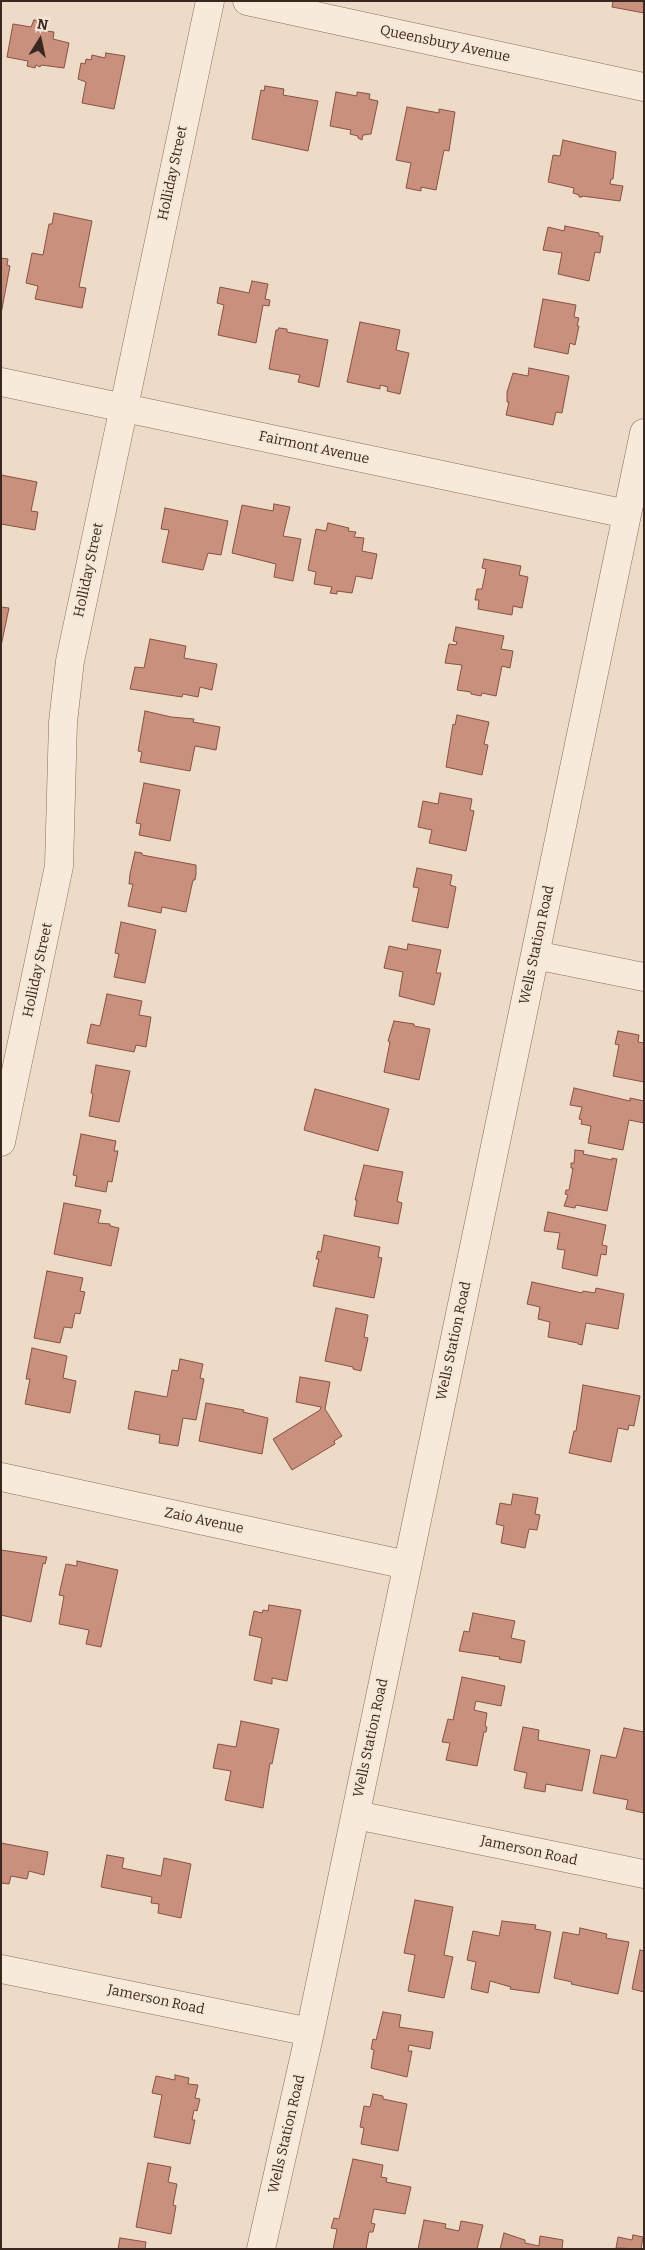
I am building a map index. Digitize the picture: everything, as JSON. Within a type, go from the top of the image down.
[{"type":"street","name":"Holliday Street","points":[[1,1142],[59,866],[63,722],[70,661],[210,1]]},
{"type":"street","name":"Queensbury Avenue","points":[[247,1],[644,87]]},
{"type":"street","name":"Fairmont Avenue","points":[[1,382],[627,514]]},
{"type":"street","name":"Wells Station Road","points":[[261,2249],[356,1815],[644,433]]},
{"type":"street","points":[[535,956],[644,978]]},
{"type":"street","name":"Zaio Avenue","points":[[1,1477],[407,1564]]},
{"type":"street","name":"Jamerson Road","points":[[356,1815],[644,1874]]},
{"type":"street","name":"Jamerson Road","points":[[1,1969],[310,2032]]},
{"type":"building","points":[[613,1],[644,1],[644,13],[612,7]]},
{"type":"building","points":[[34,20],[40,21],[39,25],[47,27],[46,31],[54,32],[53,39],[69,43],[64,68],[41,65],[40,67],[36,65],[35,68],[27,66],[28,61],[7,57],[13,24],[31,27]]},
{"type":"building","points":[[106,53],[125,56],[114,109],[82,103],[86,82],[78,79],[81,63],[85,64],[86,59],[91,60],[92,55],[105,58]]},
{"type":"building","points":[[265,86],[284,89],[283,95],[318,101],[308,151],[252,139],[261,90],[264,91]]},
{"type":"building","points":[[336,92],[357,96],[357,92],[370,94],[369,99],[378,101],[371,134],[363,135],[362,140],[358,136],[350,134],[351,130],[330,126]]},
{"type":"building","points":[[407,107],[439,113],[439,109],[455,112],[449,151],[444,150],[436,190],[421,187],[421,191],[406,188],[411,163],[396,160]]},
{"type":"building","points":[[563,140],[616,152],[613,179],[611,179],[610,184],[623,186],[620,201],[579,197],[579,195],[573,193],[574,188],[548,182],[553,155],[560,156]]},
{"type":"building","points":[[54,213],[92,221],[79,287],[86,288],[82,308],[35,299],[38,286],[26,283],[32,253],[43,255],[49,224],[52,224]]},
{"type":"building","points":[[565,226],[599,233],[599,236],[603,236],[600,253],[595,252],[589,281],[558,274],[562,253],[543,250],[548,227],[564,231]]},
{"type":"building","points":[[1,258],[8,259],[7,265],[10,266],[1,314]]},
{"type":"building","points":[[252,281],[268,284],[265,299],[270,300],[269,306],[263,305],[256,343],[218,335],[224,305],[217,303],[220,287],[249,293]]},
{"type":"building","points":[[543,299],[576,305],[574,317],[579,318],[577,326],[579,326],[575,345],[570,343],[568,354],[534,347]]},
{"type":"building","points":[[360,322],[400,330],[396,350],[409,353],[400,394],[387,391],[388,387],[380,385],[380,389],[347,382]]},
{"type":"building","points":[[279,328],[287,329],[287,332],[328,340],[319,387],[298,382],[300,375],[269,369],[276,330]]},
{"type":"building","points":[[529,368],[569,376],[562,413],[556,412],[553,425],[506,415],[509,402],[507,402],[507,392],[513,373],[528,376]]},
{"type":"building","points":[[1,475],[37,482],[31,511],[38,512],[35,530],[1,524]]},
{"type":"building","points":[[274,504],[290,507],[283,536],[301,539],[293,581],[274,577],[276,564],[232,553],[242,505],[273,511]]},
{"type":"building","points":[[165,508],[228,521],[221,555],[208,553],[203,570],[162,562],[169,530],[161,529]]},
{"type":"building","points":[[328,523],[349,528],[348,531],[356,532],[354,537],[364,538],[362,551],[377,554],[372,579],[356,576],[352,593],[337,591],[337,594],[330,593],[332,587],[314,584],[316,572],[308,570],[316,529],[326,531]]},
{"type":"building","points":[[484,559],[521,566],[519,575],[528,577],[522,608],[513,606],[512,615],[478,609],[479,600],[475,600],[477,589],[482,589],[486,569],[482,568]]},
{"type":"building","points":[[1,607],[9,608],[1,646]]},
{"type":"building","points":[[456,627],[504,636],[501,649],[513,651],[510,668],[502,666],[496,696],[482,693],[481,696],[457,690],[462,665],[445,663],[449,644],[456,645],[457,642],[453,641]]},
{"type":"building","points":[[150,639],[186,646],[184,658],[217,664],[212,690],[200,687],[198,697],[183,694],[182,697],[130,689],[135,667],[144,668]]},
{"type":"building","points":[[145,711],[171,717],[194,719],[193,722],[220,727],[216,750],[195,746],[190,771],[140,762],[142,752],[138,751]]},
{"type":"building","points":[[457,715],[489,722],[484,744],[488,745],[482,775],[446,767],[453,724],[455,725]]},
{"type":"building","points":[[144,783],[180,790],[170,841],[139,835],[141,824],[136,823]]},
{"type":"building","points":[[440,793],[472,799],[470,810],[474,811],[466,851],[429,843],[432,830],[418,827],[423,801],[438,804]]},
{"type":"building","points":[[135,852],[196,865],[195,880],[193,880],[186,912],[162,907],[161,913],[128,906],[133,884],[129,884],[130,874]]},
{"type":"building","points":[[417,868],[452,875],[450,885],[456,887],[448,928],[412,921],[419,888],[413,887]]},
{"type":"building","points":[[121,922],[156,930],[145,983],[114,977],[119,954],[115,953]]},
{"type":"building","points":[[408,944],[441,950],[436,973],[441,973],[434,1005],[399,996],[403,972],[384,968],[389,946],[407,950]]},
{"type":"building","points":[[107,994],[142,1001],[139,1015],[151,1017],[146,1047],[136,1045],[134,1052],[87,1043],[91,1024],[100,1026]]},
{"type":"building","points":[[394,1021],[430,1029],[419,1080],[384,1072],[390,1042],[388,1041]]},
{"type":"building","points":[[618,1031],[639,1035],[638,1042],[644,1043],[644,1082],[613,1076],[619,1045],[615,1044]]},
{"type":"building","points":[[96,1065],[130,1071],[119,1122],[89,1116]]},
{"type":"building","points":[[574,1088],[630,1101],[630,1098],[644,1101],[644,1123],[629,1120],[623,1150],[588,1143],[591,1126],[581,1124],[582,1120],[579,1119],[582,1107],[570,1105]]},
{"type":"building","points":[[315,1089],[389,1109],[378,1151],[304,1130]]},
{"type":"building","points":[[81,1134],[116,1141],[114,1151],[118,1151],[112,1182],[108,1181],[106,1192],[75,1186],[77,1176],[73,1175]]},
{"type":"building","points":[[575,1150],[584,1151],[583,1154],[612,1160],[612,1158],[617,1159],[607,1211],[576,1205],[575,1208],[564,1206],[568,1195],[565,1194],[566,1190],[569,1190],[573,1168],[571,1168],[571,1163],[574,1163]]},
{"type":"building","points":[[364,1165],[403,1172],[397,1201],[402,1203],[398,1224],[354,1216],[357,1200],[355,1200]]},
{"type":"building","points":[[64,1203],[101,1210],[98,1223],[110,1224],[110,1226],[119,1228],[111,1266],[54,1254]]},
{"type":"building","points":[[548,1212],[606,1225],[602,1245],[607,1246],[606,1255],[601,1254],[597,1276],[562,1268],[565,1250],[557,1249],[560,1233],[544,1231]]},
{"type":"building","points":[[324,1235],[380,1247],[378,1257],[382,1258],[374,1298],[313,1286],[319,1259],[316,1259],[318,1251],[321,1252]]},
{"type":"building","points":[[47,1271],[83,1278],[80,1291],[85,1292],[80,1314],[75,1313],[72,1328],[64,1327],[60,1343],[34,1338]]},
{"type":"building","points":[[532,1282],[582,1293],[583,1291],[595,1293],[596,1288],[624,1294],[618,1329],[586,1323],[582,1345],[548,1337],[550,1322],[538,1319],[540,1307],[527,1304]]},
{"type":"building","points":[[336,1308],[368,1315],[364,1337],[368,1338],[361,1371],[353,1369],[353,1367],[325,1361]]},
{"type":"building","points":[[32,1348],[67,1356],[63,1378],[76,1381],[70,1413],[25,1404],[30,1379],[26,1379]]},
{"type":"building","points":[[180,1359],[203,1364],[200,1378],[204,1379],[196,1420],[183,1418],[178,1446],[159,1443],[160,1435],[128,1429],[135,1391],[167,1397],[172,1370],[178,1371]]},
{"type":"building","points":[[300,1377],[330,1382],[325,1409],[342,1436],[334,1441],[335,1444],[292,1470],[273,1439],[320,1410],[321,1407],[296,1402]]},
{"type":"building","points":[[583,1385],[640,1396],[634,1426],[629,1425],[628,1430],[618,1428],[611,1462],[569,1453],[574,1431],[576,1431]]},
{"type":"building","points":[[206,1403],[244,1410],[243,1412],[268,1418],[262,1454],[199,1441]]},
{"type":"building","points":[[513,1494],[538,1498],[535,1514],[540,1515],[537,1530],[529,1529],[525,1548],[501,1543],[504,1526],[496,1524],[500,1503],[511,1505]]},
{"type":"building","points":[[1,1550],[47,1557],[45,1564],[43,1563],[31,1622],[1,1615]]},
{"type":"building","points":[[77,1561],[118,1570],[101,1647],[86,1644],[89,1630],[59,1624],[64,1596],[59,1595],[66,1564],[77,1566]]},
{"type":"building","points":[[269,1605],[301,1610],[287,1681],[272,1678],[272,1684],[254,1680],[262,1638],[249,1635],[254,1611],[262,1613],[263,1610],[268,1611]]},
{"type":"building","points":[[473,1613],[515,1621],[511,1638],[525,1641],[521,1663],[499,1659],[500,1657],[459,1651],[464,1631],[469,1632]]},
{"type":"building","points":[[462,1677],[505,1686],[501,1706],[476,1701],[474,1710],[487,1713],[485,1726],[487,1727],[486,1732],[484,1732],[477,1766],[446,1760],[450,1743],[442,1742],[448,1719],[453,1720]]},
{"type":"building","points":[[241,1721],[279,1729],[272,1764],[270,1763],[263,1808],[225,1800],[231,1771],[213,1768],[218,1744],[236,1747]]},
{"type":"building","points":[[523,1727],[539,1730],[538,1740],[590,1750],[582,1791],[546,1784],[545,1792],[524,1788],[527,1773],[514,1770]]},
{"type":"building","points":[[624,1728],[644,1732],[644,1813],[626,1809],[628,1800],[593,1793],[601,1755],[616,1758]]},
{"type":"building","points":[[1,1843],[48,1852],[44,1875],[29,1871],[27,1879],[11,1876],[9,1884],[1,1883]]},
{"type":"building","points":[[107,1855],[124,1858],[122,1868],[161,1876],[164,1858],[191,1864],[181,1918],[158,1913],[159,1904],[151,1903],[152,1897],[101,1887]]},
{"type":"building","points":[[415,1900],[453,1907],[444,1955],[453,1957],[444,1998],[408,1991],[415,1955],[404,1953]]},
{"type":"building","points":[[502,1921],[536,1925],[535,1929],[551,1932],[539,1993],[510,1989],[511,1987],[490,1981],[488,1993],[471,1989],[476,1962],[467,1960],[473,1931],[499,1936]]},
{"type":"building","points":[[580,1928],[607,1934],[606,1938],[629,1942],[618,1994],[571,1984],[572,1982],[554,1978],[563,1932],[579,1935]]},
{"type":"building","points":[[640,1950],[644,1951],[644,1992],[632,1989]]},
{"type":"building","points":[[383,2012],[401,2015],[399,2027],[433,2032],[430,2049],[409,2045],[408,2051],[412,2051],[407,2077],[371,2068],[374,2050],[371,2049],[373,2039],[376,2040]]},
{"type":"building","points":[[175,2075],[189,2078],[188,2084],[198,2085],[195,2098],[200,2099],[197,2111],[194,2110],[192,2120],[195,2120],[190,2144],[154,2137],[162,2095],[152,2093],[156,2076],[175,2080]]},
{"type":"building","points":[[373,2094],[383,2096],[383,2099],[407,2104],[398,2151],[361,2144],[364,2128],[360,2127],[364,2106],[370,2107]]},
{"type":"building","points":[[353,2159],[383,2165],[381,2177],[387,2178],[386,2182],[411,2187],[405,2214],[374,2209],[371,2223],[375,2224],[373,2232],[369,2232],[366,2249],[333,2249],[337,2229],[331,2228],[334,2218],[339,2219]]},
{"type":"building","points":[[148,2163],[171,2167],[168,2182],[177,2184],[173,2205],[176,2206],[171,2234],[136,2227]]},
{"type":"building","points":[[424,2220],[446,2224],[445,2228],[459,2231],[461,2221],[483,2225],[477,2249],[418,2249]]},
{"type":"building","points":[[504,2233],[525,2240],[525,2243],[539,2246],[540,2236],[563,2240],[562,2249],[500,2249]]},
{"type":"building","points":[[633,2235],[643,2237],[641,2249],[616,2248],[618,2237],[632,2240]]},
{"type":"building","points":[[120,2238],[146,2242],[145,2249],[118,2249]]}]
